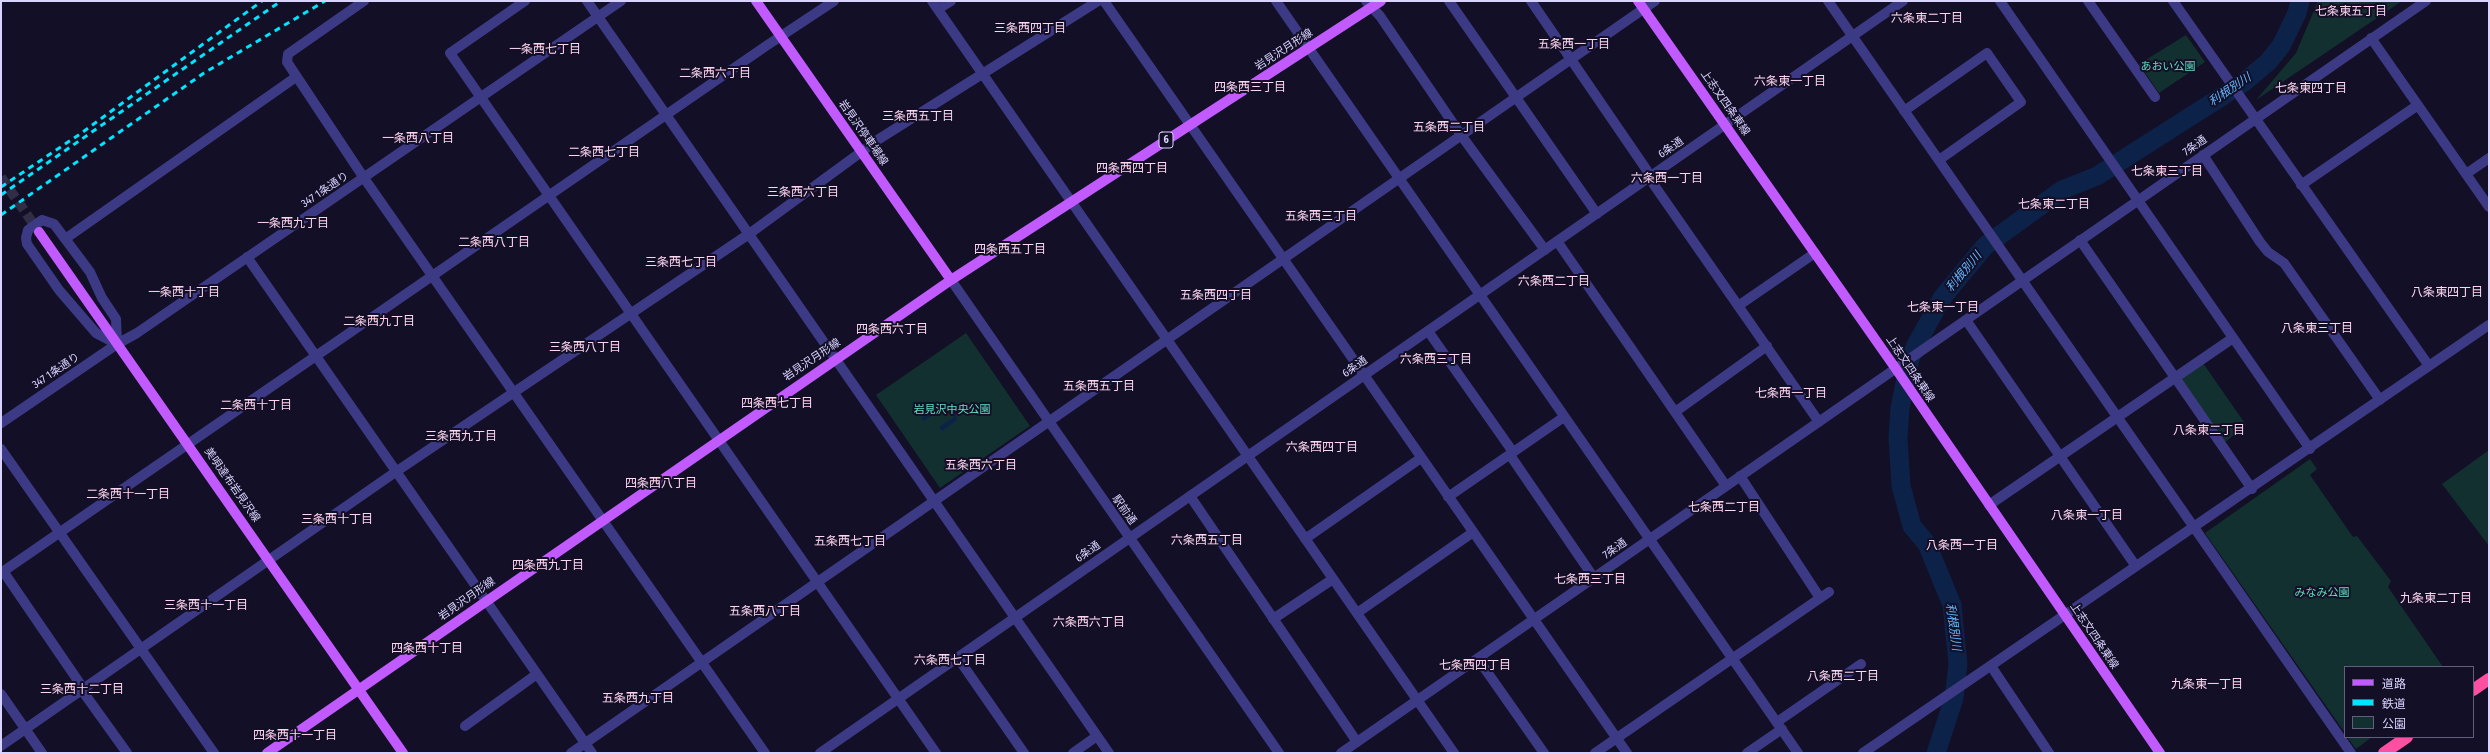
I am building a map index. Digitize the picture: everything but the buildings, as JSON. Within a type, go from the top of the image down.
[{"type":"highway","points":[[2474,689],[2489,679]]},
{"type":"highway","points":[[2384,753],[2406,738]]},
{"type":"main road","name":"岩見沢停車場線","points":[[756,1],[950,280]]},
{"type":"main road","name":"岩見沢月形線","points":[[267,753],[719,438],[950,280],[1309,48],[1369,4],[1381,1]]},
{"type":"main road","name":"上志文四条東線","points":[[1641,5],[1887,356],[1899,366],[1928,417],[2160,753]]},
{"type":"main road","name":"美唄達布岩見沢線","points":[[39,232],[188,443],[403,753]]},
{"type":"street","points":[[364,1],[288,54],[287,62],[364,178],[765,753]]},
{"type":"street","points":[[525,1],[450,53],[719,438],[936,753]]},
{"type":"street","points":[[587,1],[1109,753]]},
{"type":"street","name":"347 1条通り","points":[[1,423],[117,344],[137,334],[621,1]]},
{"type":"street","points":[[127,753],[2,572],[549,194],[780,36],[834,1]]},
{"type":"street","points":[[951,1],[935,5],[1454,753]]},
{"type":"street","points":[[1,746],[397,471],[749,234],[863,153],[879,139],[1098,1]]},
{"type":"street","points":[[1104,1],[1191,124],[1472,533],[1627,753]]},
{"type":"street","points":[[1276,1],[1400,178],[1564,417],[1651,538],[1798,753]]},
{"type":"street","points":[[1449,1],[1597,214]]},
{"type":"street","points":[[1531,1],[1738,306],[1819,422]]},
{"type":"street","points":[[571,753],[1571,59],[1641,5],[1655,1]]},
{"type":"street","points":[[1828,1],[2022,281],[2194,525],[2351,753]]},
{"type":"street","name":"6条通","points":[[820,753],[1903,1]]},
{"type":"street","points":[[2000,1],[2310,449]]},
{"type":"street","points":[[2088,1],[2155,97]]},
{"type":"street","points":[[2173,1],[2429,366]]},
{"type":"street","name":"7条通","points":[[1341,753],[2426,1]]},
{"type":"street","points":[[1369,4],[1461,135],[1545,250]]},
{"type":"street","points":[[2371,38],[2489,207]]},
{"type":"street","points":[[1904,111],[1987,54],[2021,102],[1939,160]]},
{"type":"street","points":[[65,239],[296,77]]},
{"type":"street","points":[[2301,185],[2418,105]]},
{"type":"street","points":[[2203,155],[2260,242],[2268,252],[2284,263],[2380,400]]},
{"type":"street","points":[[2466,174],[2489,158]]},
{"type":"street","points":[[42,220],[48,220],[54,224],[90,272],[102,298],[116,319],[117,344],[96,333],[59,290],[27,244],[26,238],[28,230],[42,220]]},
{"type":"street","points":[[2080,240],[2252,489]]},
{"type":"street","points":[[1557,241],[1726,486]]},
{"type":"street","points":[[1738,306],[1815,253]]},
{"type":"street","points":[[247,257],[592,753]]},
{"type":"street","name":"駅前通","points":[[950,280],[1279,753]]},
{"type":"street","points":[[1963,323],[2061,456],[2135,565]]},
{"type":"street","points":[[1863,753],[1991,666],[2135,565],[2194,525],[2252,489],[2489,325]]},
{"type":"street","points":[[1428,331],[1594,578]]},
{"type":"street","points":[[1989,505],[2233,338]]},
{"type":"street","points":[[1675,412],[1767,346]]},
{"type":"street","points":[[1448,497],[1564,417]]},
{"type":"street","points":[[1,449],[214,753]]},
{"type":"street","points":[[1305,539],[1421,458]]},
{"type":"street","points":[[1740,476],[1820,598]]},
{"type":"street","points":[[1190,496],[1357,742]]},
{"type":"street","points":[[1357,613],[1472,533]]},
{"type":"street","points":[[1273,619],[1332,579]]},
{"type":"street","points":[[1595,753],[1829,592]]},
{"type":"street","points":[[958,658],[1024,753]]},
{"type":"street","points":[[1478,659],[1544,753]]},
{"type":"street","points":[[1746,753],[1779,725],[1861,664]]},
{"type":"street","points":[[1991,666],[2049,753]]},
{"type":"street","points":[[465,726],[537,674]]},
{"type":"street","points":[[1,694],[42,753]]},
{"type":"street","points":[[1073,753],[1097,736]]},
{"type":"green space","points":[[2318,1],[2402,1],[2256,100],[2296,53]]},
{"type":"green space","name":"あおい公園","points":[[2186,35],[2205,62],[2159,93],[2139,64]]},
{"type":"green space","name":"岩見沢中央公園","points":[[966,333],[1030,426],[940,488],[876,395]]},
{"type":"green space","points":[[2203,363],[2246,425],[2224,443],[2179,379]]},
{"type":"green space","points":[[2489,450],[2489,546],[2442,484]]},
{"type":"green space","name":"みなみ公園","points":[[2310,459],[2317,469],[2310,475],[2353,537],[2357,536],[2391,581],[2388,587],[2442,666],[2344,666],[2344,732],[2205,533]]},
{"type":"green space","points":[[2348,738],[2371,738],[2356,749]]},
{"type":"water","points":[[945,402],[955,408],[957,420],[942,431],[939,427],[954,417],[953,411],[946,407],[923,421],[921,418]]},
{"type":"waterway","name":"利根別川","points":[[1936,753],[1954,698],[1958,664],[1952,605],[1927,544],[1912,526],[1901,486],[1898,438],[1900,408],[1910,359],[1916,345],[1942,298],[1985,246],[2062,190],[2097,176],[2243,83],[2268,62],[2281,46],[2297,13],[2300,1]]},
{"type":"tunnel","points":[[1,177],[39,232]]},
{"type":"railway","points":[[1,187],[80,134],[262,1]]},
{"type":"railway","points":[[1,195],[281,1]]},
{"type":"railway","points":[[1,215],[204,73],[325,1]]},
{"type":"district","name":"七条東五丁目","points":[[2351,12]]},
{"type":"district","name":"六条東二丁目","points":[[1927,19]]},
{"type":"district","name":"三条西四丁目","points":[[1030,29]]},
{"type":"district","name":"五条西一丁目","points":[[1574,45]]},
{"type":"district","name":"一条西七丁目","points":[[545,50]]},
{"type":"district","name":"二条西六丁目","points":[[715,74]]},
{"type":"district","name":"六条東一丁目","points":[[1790,82]]},
{"type":"district","name":"四条西三丁目","points":[[1250,88]]},
{"type":"district","name":"七条東四丁目","points":[[2311,89]]},
{"type":"district","name":"三条西五丁目","points":[[918,117]]},
{"type":"district","name":"五条西二丁目","points":[[1449,128]]},
{"type":"district","name":"一条西八丁目","points":[[418,139]]},
{"type":"district","name":"二条西七丁目","points":[[604,153]]},
{"type":"district","name":"四条西四丁目","points":[[1132,169]]},
{"type":"district","name":"七条東三丁目","points":[[2167,172]]},
{"type":"district","name":"六条西一丁目","points":[[1667,179]]},
{"type":"district","name":"三条西六丁目","points":[[803,193]]},
{"type":"district","name":"七条東二丁目","points":[[2054,205]]},
{"type":"district","name":"五条西三丁目","points":[[1321,217]]},
{"type":"district","name":"一条西九丁目","points":[[293,224]]},
{"type":"district","name":"二条西八丁目","points":[[494,243]]},
{"type":"district","name":"四条西五丁目","points":[[1010,250]]},
{"type":"district","name":"三条西七丁目","points":[[681,263]]},
{"type":"district","name":"六条西二丁目","points":[[1554,282]]},
{"type":"district","name":"一条西十丁目","points":[[184,293]]},
{"type":"district","name":"八条東四丁目","points":[[2447,293]]},
{"type":"district","name":"五条西四丁目","points":[[1216,296]]},
{"type":"district","name":"七条東一丁目","points":[[1943,308]]},
{"type":"district","name":"二条西九丁目","points":[[379,322]]},
{"type":"district","name":"八条東三丁目","points":[[2317,329]]},
{"type":"district","name":"四条西六丁目","points":[[892,330]]},
{"type":"district","name":"三条西八丁目","points":[[585,348]]},
{"type":"district","name":"六条西三丁目","points":[[1436,360]]},
{"type":"district","name":"五条西五丁目","points":[[1099,387]]},
{"type":"district","name":"七条西一丁目","points":[[1791,394]]},
{"type":"district","name":"四条西七丁目","points":[[777,404]]},
{"type":"district","name":"二条西十丁目","points":[[256,406]]},
{"type":"district","name":"八条東二丁目","points":[[2209,431]]},
{"type":"district","name":"三条西九丁目","points":[[461,437]]},
{"type":"district","name":"六条西四丁目","points":[[1322,448]]},
{"type":"district","name":"五条西六丁目","points":[[981,466]]},
{"type":"district","name":"四条西八丁目","points":[[661,484]]},
{"type":"district","name":"二条西十一丁目","points":[[128,495]]},
{"type":"district","name":"七条西二丁目","points":[[1724,508]]},
{"type":"district","name":"八条東一丁目","points":[[2087,516]]},
{"type":"district","name":"三条西十丁目","points":[[337,520]]},
{"type":"district","name":"六条西五丁目","points":[[1207,541]]},
{"type":"district","name":"五条西七丁目","points":[[850,542]]},
{"type":"district","name":"八条西一丁目","points":[[1962,546]]},
{"type":"district","name":"四条西九丁目","points":[[548,566]]},
{"type":"district","name":"七条西三丁目","points":[[1590,580]]},
{"type":"district","name":"九条東二丁目","points":[[2436,599]]},
{"type":"district","name":"三条西十一丁目","points":[[206,606]]},
{"type":"district","name":"五条西八丁目","points":[[765,612]]},
{"type":"district","name":"六条西六丁目","points":[[1089,623]]},
{"type":"district","name":"四条西十丁目","points":[[427,649]]},
{"type":"district","name":"六条西七丁目","points":[[950,661]]},
{"type":"district","name":"七条西四丁目","points":[[1475,666]]},
{"type":"district","name":"八条西二丁目","points":[[1843,677]]},
{"type":"district","name":"九条東一丁目","points":[[2207,685]]},
{"type":"district","name":"三条西十二丁目","points":[[82,690]]},
{"type":"district","name":"五条西九丁目","points":[[638,699]]},
{"type":"district","name":"四条西十一丁目","points":[[295,736]]}]
